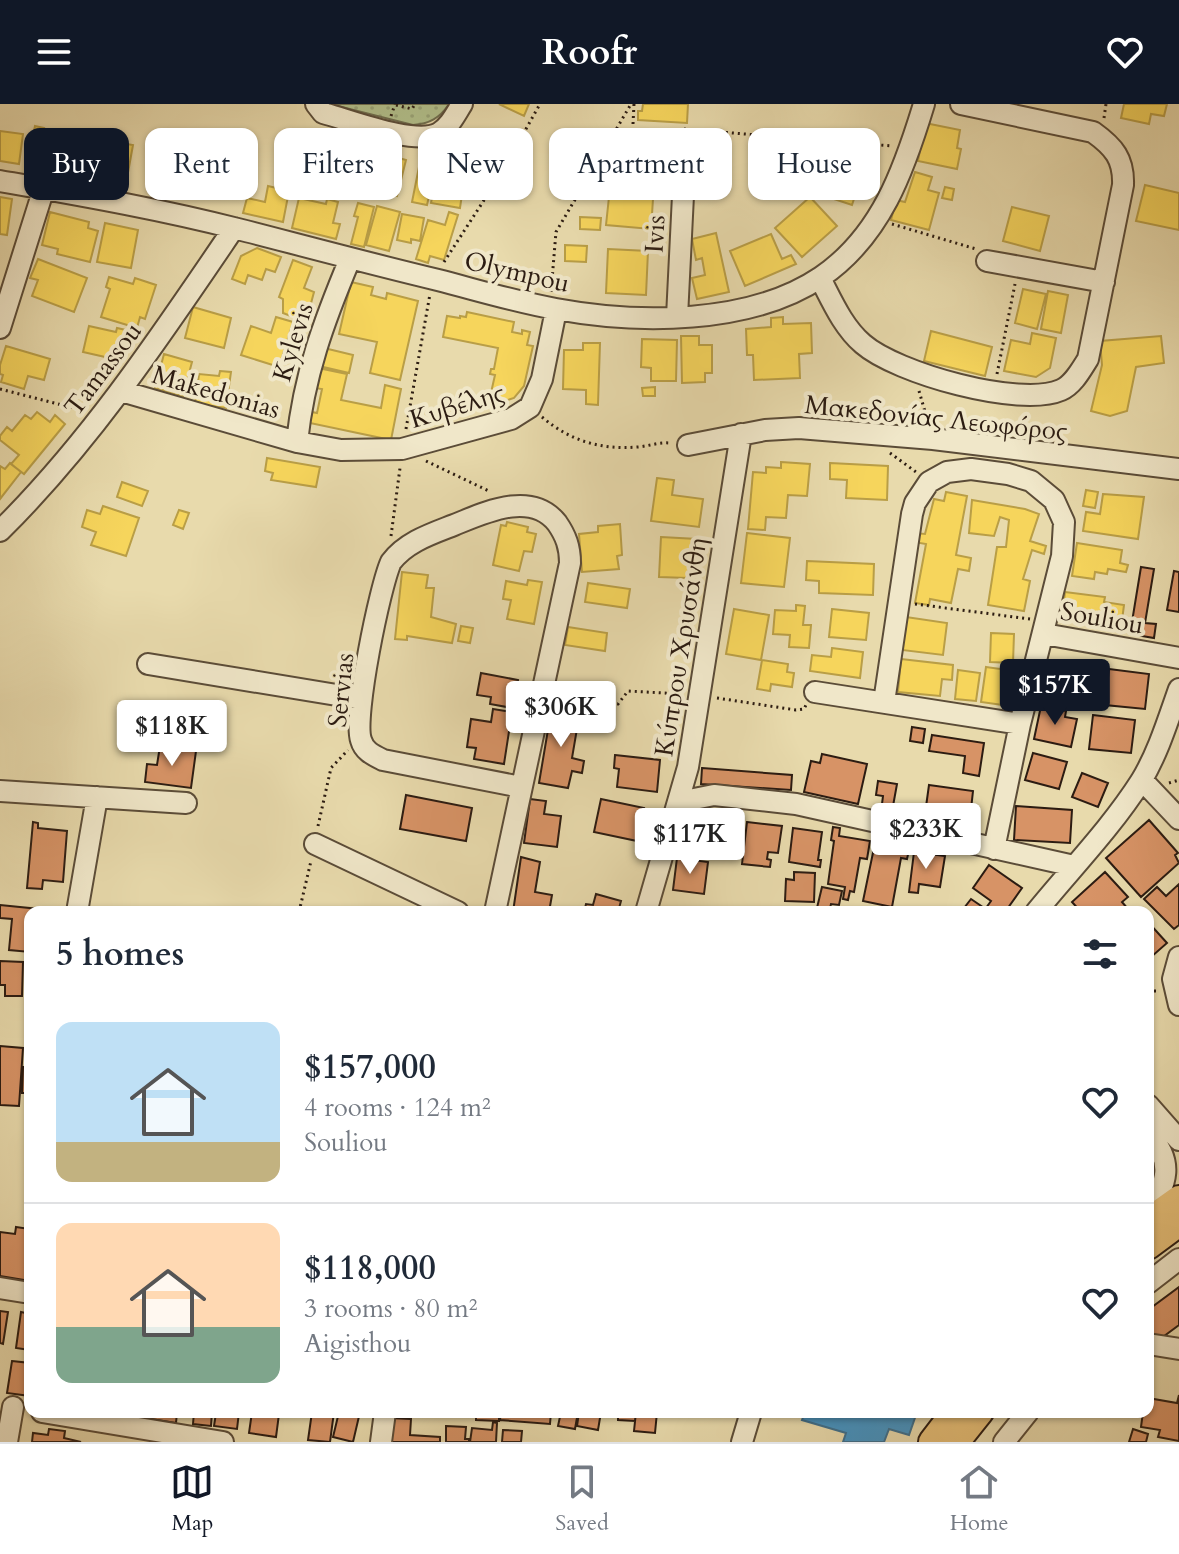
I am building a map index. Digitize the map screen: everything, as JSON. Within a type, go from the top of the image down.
[{"type":"main road","points":[[1154,1217],[1179,1199]]},
{"type":"main road","points":[[1154,1242],[1179,1223]]},
{"type":"main road","points":[[932,1442],[950,1418]]},
{"type":"main road","points":[[956,1442],[975,1418]]},
{"type":"street","points":[[316,104],[323,113],[418,138]]},
{"type":"street","points":[[444,128],[450,124],[462,104]]},
{"type":"street","name":"Olympou","points":[[101,200],[234,228],[556,310],[703,317],[780,298],[820,278],[851,252],[877,220],[893,192],[924,104]]},
{"type":"street","points":[[820,278],[843,321],[862,344],[882,358],[913,372],[963,386],[1043,395],[1063,390],[1077,377],[1088,359],[1123,185],[1123,167],[1112,145],[1093,132],[961,104]]},
{"type":"street","name":"Olympou","points":[[0,181],[24,185]]},
{"type":"street","points":[[0,328],[40,200]]},
{"type":"street","name":"Ivis","points":[[677,317],[683,200]]},
{"type":"street","name":"Tamassou","points":[[0,531],[102,416],[234,228]]},
{"type":"street","name":"Kylevis","points":[[297,442],[312,356],[350,259]]},
{"type":"street","points":[[987,261],[1104,282]]},
{"type":"street","name":"Κυβέλης","points":[[297,442],[341,450],[402,449],[511,419],[530,407],[542,379],[556,310]]},
{"type":"street","name":"Makedonias","points":[[121,391],[297,442]]},
{"type":"street","name":"Μακεδονίας Λεωφόρος","points":[[688,445],[741,434],[799,428],[862,431],[1179,469]]},
{"type":"street","name":"Κύπρου Χρυσάνθη","points":[[648,906],[688,767],[741,434]]},
{"type":"street","points":[[884,702],[915,503],[929,482],[947,472],[983,470],[1031,481],[1054,500],[1064,522],[1064,537],[1045,627]]},
{"type":"street","points":[[496,906],[570,563],[568,542],[553,518],[533,507],[520,506]]},
{"type":"street","name":"Servias","points":[[520,506],[489,511],[418,540],[397,554],[387,571],[361,699],[359,737],[371,754],[383,760],[521,787]]},
{"type":"street","name":"Souliou","points":[[994,849],[1020,724],[1045,627],[1179,658]]},
{"type":"street","points":[[148,664],[361,699]]},
{"type":"street","points":[[1041,906],[1095,844],[1142,780],[1179,689]]},
{"type":"street","points":[[815,692],[1020,724]]},
{"type":"street","points":[[1142,780],[1179,819]]},
{"type":"street","points":[[0,791],[186,803]]},
{"type":"street","points":[[679,802],[714,795],[796,804],[1074,866]]},
{"type":"street","points":[[78,906],[97,797]]},
{"type":"street","points":[[315,844],[445,906]]},
{"type":"street","points":[[1179,957],[1173,979],[1179,1005]]},
{"type":"street","points":[[1154,1112],[1179,1140]]},
{"type":"street","points":[[1154,1140],[1161,1149],[1165,1168],[1162,1190],[1154,1204]]},
{"type":"street","points":[[1154,1278],[1179,1259]]},
{"type":"street","points":[[0,1288],[24,1292]]},
{"type":"street","points":[[1154,1345],[1179,1349]]},
{"type":"street","points":[[7,1442],[14,1407]]},
{"type":"street","points":[[74,1418],[186,1439],[223,1442]]},
{"type":"street","points":[[381,1442],[384,1418]]},
{"type":"street","points":[[742,1442],[749,1418]]},
{"type":"street","points":[[1004,1442],[1023,1418]]},
{"type":"path","points":[[394,104],[412,109],[415,104]]},
{"type":"path","points":[[527,128],[540,104]]},
{"type":"path","points":[[556,310],[550,300],[556,232],[631,104]]},
{"type":"path","points":[[732,133],[911,148]]},
{"type":"path","points":[[391,541],[402,449],[433,279],[484,200]]},
{"type":"path","points":[[877,220],[974,246],[987,261]]},
{"type":"path","points":[[993,390],[1018,267]]},
{"type":"path","points":[[913,372],[933,439]]},
{"type":"path","points":[[0,389],[102,416]]},
{"type":"path","points":[[530,407],[559,432],[588,445],[636,447],[664,442],[688,445]]},
{"type":"path","points":[[862,431],[929,482]]},
{"type":"path","points":[[402,449],[520,506]]},
{"type":"path","points":[[899,602],[1045,627]]},
{"type":"path","points":[[300,906],[331,768],[359,737]]},
{"type":"green space","points":[[330,104],[449,104],[434,119],[413,125]]},
{"type":"building: Homes","points":[[499,104],[529,104],[524,116]]},
{"type":"building: Homes","points":[[643,104],[688,104],[687,123],[638,120],[638,111],[642,111]]},
{"type":"building: Homes","points":[[1124,104],[1167,104],[1164,116],[1151,114],[1149,124],[1121,118]]},
{"type":"building: Homes","points":[[925,123],[960,130],[957,148],[961,149],[957,169],[918,161]]},
{"type":"building: Homes","points":[[0,131],[23,134],[19,164],[0,161]]},
{"type":"building: Homes","points":[[129,144],[133,145],[129,167]]},
{"type":"building: Homes","points":[[418,172],[418,200],[428,200],[427,205],[412,202]]},
{"type":"building: Homes","points":[[915,172],[932,177],[928,190],[939,193],[929,230],[891,220],[896,200],[905,202]]},
{"type":"building: Homes","points":[[1145,185],[1179,193],[1179,230],[1136,221]]},
{"type":"building: Homes","points":[[268,186],[274,187],[274,200],[287,200],[283,222],[243,213],[246,200],[265,202]]},
{"type":"building: Homes","points":[[945,187],[954,189],[952,200],[942,198]]},
{"type":"building: Homes","points":[[0,197],[12,199],[7,235],[0,234]]},
{"type":"building: Homes","points":[[299,200],[326,204],[327,200],[338,202],[333,223],[340,224],[336,239],[292,228]]},
{"type":"building: Homes","points":[[432,200],[461,200],[460,208],[431,203]]},
{"type":"building: Homes","points":[[609,200],[653,200],[651,229],[606,225]]},
{"type":"building: Homes","points":[[807,200],[813,200],[837,226],[802,257],[775,228]]},
{"type":"building: Homes","points":[[837,200],[854,200],[852,205]]},
{"type":"building: Homes","points":[[358,203],[374,207],[364,247],[351,244]]},
{"type":"building: Homes","points":[[377,206],[400,212],[389,251],[366,245]]},
{"type":"building: Homes","points":[[1012,207],[1049,216],[1040,251],[1003,241]]},
{"type":"building: Homes","points":[[50,212],[89,222],[88,228],[98,231],[90,262],[57,254],[58,249],[42,245]]},
{"type":"building: Homes","points":[[449,212],[458,215],[444,260],[430,256],[428,263],[416,259],[428,220],[445,225]]},
{"type":"building: Homes","points":[[402,214],[424,218],[420,241],[397,240]]},
{"type":"building: Homes","points":[[580,217],[601,218],[600,230],[580,229]]},
{"type":"building: Homes","points":[[105,223],[138,230],[131,268],[97,262]]},
{"type":"building: Homes","points":[[716,233],[729,292],[697,299],[692,278],[705,275],[702,258],[696,260],[692,239]]},
{"type":"building: Homes","points":[[771,234],[782,259],[791,255],[796,264],[745,286],[730,251]]},
{"type":"building: Homes","points":[[565,245],[587,246],[586,262],[565,261]]},
{"type":"building: Homes","points":[[257,248],[281,257],[275,272],[266,269],[262,280],[248,275],[245,284],[232,279],[241,256]]},
{"type":"building: Homes","points":[[608,249],[648,251],[646,295],[606,293]]},
{"type":"building: Homes","points":[[38,259],[87,278],[74,312],[32,296],[38,280],[30,278]]},
{"type":"building: Homes","points":[[293,260],[312,267],[304,288],[314,292],[306,322],[283,313],[283,299],[279,297]]},
{"type":"building: Homes","points":[[109,277],[133,284],[135,278],[156,285],[145,319],[140,317],[137,328],[101,317],[110,289],[106,287]]},
{"type":"building: Homes","points":[[351,282],[373,287],[371,295],[386,299],[387,293],[418,301],[400,380],[370,373],[377,342],[339,334]]},
{"type":"building: Homes","points":[[1023,289],[1046,294],[1037,329],[1015,323]]},
{"type":"building: Homes","points":[[1048,291],[1068,295],[1061,333],[1041,329]]},
{"type":"building: Homes","points":[[193,307],[231,318],[224,348],[185,338]]},
{"type":"building: Homes","points":[[467,312],[514,322],[512,332],[530,332],[527,345],[533,346],[524,386],[514,398],[488,406],[495,375],[490,374],[498,348],[443,337],[447,316],[466,317]]},
{"type":"building: Homes","points":[[276,317],[293,322],[279,367],[241,355],[251,326],[271,333]]},
{"type":"building: Homes","points":[[783,317],[783,324],[811,323],[812,353],[799,354],[800,378],[754,380],[753,355],[747,355],[746,329],[771,327],[771,318]]},
{"type":"building: Homes","points":[[89,326],[116,332],[117,328],[135,332],[132,345],[118,342],[114,359],[83,352]]},
{"type":"building: Homes","points":[[931,331],[992,347],[985,376],[924,361]]},
{"type":"building: Homes","points":[[1032,333],[1056,338],[1050,368],[1036,377],[1004,371],[1011,340],[1030,344]]},
{"type":"building: Homes","points":[[681,336],[699,336],[699,345],[712,345],[712,373],[705,373],[705,382],[682,383]]},
{"type":"building: Homes","points":[[1161,336],[1164,363],[1136,367],[1127,411],[1110,416],[1091,411],[1102,365],[1100,341]]},
{"type":"building: Homes","points":[[642,339],[677,340],[676,381],[651,381],[651,368],[641,367]]},
{"type":"building: Homes","points":[[583,343],[600,343],[598,405],[586,404],[586,390],[563,389],[564,350],[583,350]]},
{"type":"building: Homes","points":[[6,346],[50,359],[44,380],[28,376],[24,389],[1,382],[3,375],[0,374],[0,365]]},
{"type":"building: Homes","points":[[324,348],[353,355],[349,373],[319,366]]},
{"type":"building: Homes","points":[[164,354],[192,362],[183,396],[155,388]]},
{"type":"building: Homes","points":[[318,368],[347,374],[341,400],[381,408],[385,385],[401,389],[391,440],[310,423],[312,412],[317,413],[322,389],[314,388]]},
{"type":"building: Homes","points":[[220,371],[231,372],[226,408],[195,404],[199,374],[219,376]]},
{"type":"building: Homes","points":[[655,387],[655,396],[643,396],[642,388]]},
{"type":"building: Homes","points":[[37,412],[50,422],[55,415],[65,424],[24,474],[11,464],[19,455],[0,440],[0,436],[7,427],[12,431],[25,415],[31,419]]},
{"type":"building: Homes","points":[[267,458],[320,467],[316,487],[271,480],[273,473],[265,471]]},
{"type":"building: Homes","points":[[781,462],[810,464],[807,496],[788,495],[786,518],[766,517],[765,530],[748,529],[753,472],[766,473],[766,467],[781,468]]},
{"type":"building: Homes","points":[[10,463],[21,472],[0,499],[0,466],[5,469]]},
{"type":"building: Homes","points":[[830,463],[888,466],[887,500],[846,498],[847,480],[830,479]]},
{"type":"building: Homes","points":[[657,478],[674,480],[672,495],[703,499],[699,527],[651,521]]},
{"type":"building: Homes","points":[[122,482],[148,491],[142,506],[117,497]]},
{"type":"building: Homes","points":[[1086,490],[1098,492],[1095,508],[1083,506]]},
{"type":"building: Homes","points":[[946,492],[967,496],[956,555],[971,558],[969,571],[958,569],[951,603],[930,599],[929,605],[915,603],[926,544],[914,542],[915,533],[925,534],[934,499],[944,501]]},
{"type":"building: Homes","points":[[1103,494],[1144,497],[1138,539],[1083,531],[1086,512],[1100,514]]},
{"type":"building: Homes","points":[[972,500],[1039,514],[1030,541],[1046,546],[1044,554],[1032,550],[1023,579],[1030,581],[1024,611],[988,605],[997,547],[1006,547],[1009,520],[1000,517],[994,536],[969,533]]},
{"type":"building: Homes","points":[[103,506],[139,518],[126,556],[91,545],[96,532],[82,527],[87,510],[100,514]]},
{"type":"building: Homes","points":[[179,510],[189,513],[183,529],[173,525]]},
{"type":"building: Homes","points":[[507,522],[528,527],[527,532],[536,534],[532,552],[524,551],[519,571],[493,565],[501,525],[506,526]]},
{"type":"building: Homes","points":[[620,524],[622,555],[617,556],[619,569],[582,572],[579,534],[598,532],[598,526]]},
{"type":"building: Homes","points":[[747,533],[790,538],[784,587],[741,583]]},
{"type":"building: Homes","points":[[661,537],[697,539],[696,551],[689,550],[688,578],[659,577]]},
{"type":"building: Homes","points":[[1077,543],[1122,550],[1120,563],[1128,565],[1126,572],[1108,569],[1107,574],[1095,572],[1094,579],[1072,576]]},
{"type":"building: Homes","points":[[807,561],[874,564],[873,595],[819,593],[819,581],[806,580]]},
{"type":"building: Homes","points":[[402,572],[428,575],[426,588],[434,588],[431,617],[456,624],[452,643],[407,636],[407,640],[395,639]]},
{"type":"building: Homes","points":[[528,580],[542,582],[534,624],[507,619],[511,600],[503,599],[506,581],[527,585]]},
{"type":"building: Homes","points":[[588,583],[630,589],[627,608],[585,602]]},
{"type":"building: Homes","points":[[1065,592],[1105,597],[1104,602],[1124,605],[1121,628],[1062,620]]},
{"type":"building: Homes","points":[[796,605],[805,606],[803,625],[811,625],[809,648],[789,647],[790,635],[773,634],[775,610],[796,611]]},
{"type":"building: Homes","points":[[734,609],[769,615],[761,660],[726,654]]},
{"type":"building: Homes","points":[[832,609],[869,613],[866,640],[829,637]]},
{"type":"building: Homes","points":[[906,617],[947,623],[943,655],[902,650]]},
{"type":"building: Homes","points":[[461,626],[473,628],[470,643],[458,641]]},
{"type":"building: Homes","points":[[568,627],[607,633],[605,651],[565,645]]},
{"type":"building: Homes","points":[[991,633],[1014,634],[1013,663],[990,662]]},
{"type":"building: Homes","points":[[832,648],[863,652],[860,678],[810,671],[812,655],[831,657]]},
{"type":"building: Homes","points":[[901,659],[953,665],[952,680],[942,679],[940,696],[898,692]]},
{"type":"building: Homes","points":[[762,660],[788,664],[787,672],[794,673],[792,687],[771,684],[770,691],[757,689]]},
{"type":"building: Homes","points":[[986,667],[1015,671],[1010,706],[981,702]]},
{"type":"building: Homes","points":[[958,670],[980,673],[976,701],[955,699]]},
{"type":"building: Schools","points":[[915,1418],[909,1435],[889,1429],[884,1442],[843,1442],[846,1433],[802,1420]]},
{"type":"building: Other","points":[[1141,567],[1154,569],[1145,623],[1156,624],[1154,638],[1130,634]]},
{"type":"building: Other","points":[[1174,571],[1179,572],[1179,612],[1167,610]]},
{"type":"building: Other","points":[[1051,666],[1083,674],[1081,684],[1074,682],[1070,697],[1045,692]]},
{"type":"building: Other","points":[[1109,669],[1149,674],[1145,709],[1105,705]]},
{"type":"building: Other","points":[[481,673],[518,680],[512,708],[490,704],[491,697],[477,695]]},
{"type":"building: Other","points":[[552,706],[580,711],[572,758],[584,761],[582,773],[572,771],[568,788],[539,783]]},
{"type":"building: Other","points":[[1041,706],[1066,711],[1065,717],[1077,719],[1071,747],[1034,739]]},
{"type":"building: Other","points":[[493,709],[512,712],[504,764],[474,759],[476,748],[467,747],[471,719],[491,722]]},
{"type":"building: Other","points":[[1093,715],[1135,720],[1131,753],[1089,749]]},
{"type":"building: Other","points":[[912,727],[925,729],[923,743],[910,741]]},
{"type":"building: Other","points":[[932,735],[984,743],[979,776],[963,773],[965,756],[929,751]]},
{"type":"building: Other","points":[[160,746],[196,751],[191,788],[145,782],[147,764],[157,765]]},
{"type":"building: Other","points":[[1033,753],[1067,762],[1059,789],[1025,780]]},
{"type":"building: Other","points":[[822,754],[867,764],[858,804],[804,792],[811,761],[820,763]]},
{"type":"building: Other","points":[[615,755],[660,760],[657,792],[617,787],[619,769],[614,768]]},
{"type":"building: Other","points":[[702,768],[792,775],[791,790],[701,784]]},
{"type":"building: Other","points":[[1082,773],[1108,783],[1098,807],[1072,797]]},
{"type":"building: Other","points":[[878,781],[897,784],[893,806],[882,804],[883,796],[876,795]]},
{"type":"building: Other","points":[[929,785],[973,791],[969,827],[924,821]]},
{"type":"building: Other","points":[[406,795],[472,808],[466,841],[400,829]]},
{"type":"building: Other","points":[[530,799],[546,801],[544,814],[561,816],[557,847],[524,843]]},
{"type":"building: Other","points":[[601,799],[644,808],[637,841],[594,832]]},
{"type":"building: Other","points":[[1016,806],[1072,810],[1070,843],[1014,840]]},
{"type":"building: Other","points":[[1149,820],[1178,853],[1175,855],[1179,863],[1141,897],[1106,858]]},
{"type":"building: Other","points":[[33,822],[38,823],[38,828],[67,831],[63,882],[43,880],[42,889],[27,888]]},
{"type":"building: Other","points":[[747,822],[782,826],[778,853],[768,852],[770,867],[742,864]]},
{"type":"building: Other","points":[[833,827],[840,828],[839,836],[870,841],[867,859],[860,858],[854,892],[850,891],[848,900],[843,899],[845,887],[828,884]]},
{"type":"building: Other","points":[[793,828],[822,832],[820,867],[789,862]]},
{"type":"building: Other","points":[[875,843],[909,850],[907,859],[901,858],[892,906],[863,901]]},
{"type":"building: Other","points":[[914,852],[945,856],[940,887],[919,884],[918,893],[909,892]]},
{"type":"building: Other","points":[[521,857],[540,862],[535,892],[552,895],[550,906],[514,906]]},
{"type":"building: Other","points":[[677,858],[708,862],[704,894],[673,890]]},
{"type":"building: Other","points":[[989,865],[1022,888],[1009,906],[987,906],[991,901],[973,888]]},
{"type":"building: Other","points":[[794,872],[815,873],[814,902],[785,901],[786,879],[794,880]]},
{"type":"building: Other","points":[[1105,872],[1128,897],[1122,902],[1125,906],[1076,906],[1072,902]]},
{"type":"building: Other","points":[[1179,884],[1179,925],[1174,929],[1144,899],[1157,887],[1166,896]]},
{"type":"building: Other","points":[[822,887],[842,891],[839,905],[817,906]]},
{"type":"building: Other","points":[[596,894],[621,901],[620,906],[586,906],[593,905]]},
{"type":"building: Other","points":[[971,899],[981,906],[966,906]]},
{"type":"building: Other","points":[[0,905],[24,907],[24,951],[9,950],[12,919],[0,918]]},
{"type":"building: Other","points":[[1154,929],[1167,943],[1154,954]]},
{"type":"building: Other","points":[[0,961],[23,962],[22,996],[5,996],[5,985],[0,985]]},
{"type":"building: Other","points":[[0,1046],[23,1048],[19,1106],[0,1105]]},
{"type":"building: Other","points":[[16,1227],[24,1228],[24,1280],[0,1276],[0,1232],[15,1234]]},
{"type":"building: Other","points":[[1179,1287],[1179,1325],[1156,1342],[1154,1340],[1154,1306]]},
{"type":"building: Other","points":[[0,1311],[8,1312],[3,1344],[0,1343]]},
{"type":"building: Other","points":[[21,1312],[24,1313],[24,1349],[16,1348]]},
{"type":"building: Other","points":[[12,1361],[24,1362],[24,1395],[7,1393]]},
{"type":"building: Other","points":[[1179,1395],[1179,1441],[1158,1437],[1160,1430],[1141,1427],[1142,1418],[1154,1418],[1154,1399],[1177,1403]]},
{"type":"building: Other","points":[[151,1418],[176,1418],[176,1423]]},
{"type":"building: Other","points":[[194,1418],[212,1418],[211,1426],[193,1424]]},
{"type":"building: Other","points":[[215,1418],[238,1418],[237,1429],[214,1426]]},
{"type":"building: Other","points":[[251,1418],[278,1418],[276,1437],[249,1433]]},
{"type":"building: Other","points":[[311,1418],[333,1418],[330,1442],[308,1440]]},
{"type":"building: Other","points":[[338,1418],[359,1418],[353,1442],[333,1437]]},
{"type":"building: Other","points":[[390,1418],[411,1419],[410,1435],[440,1437],[440,1442],[389,1442]]},
{"type":"building: Other","points":[[476,1418],[499,1418],[499,1421]]},
{"type":"building: Other","points":[[500,1418],[550,1418],[550,1424]]},
{"type":"building: Other","points":[[560,1418],[577,1418],[575,1429],[558,1426]]},
{"type":"building: Other","points":[[578,1418],[600,1418],[598,1430],[577,1426]]},
{"type":"building: Other","points":[[618,1418],[635,1418],[635,1421]]},
{"type":"building: Other","points":[[635,1418],[656,1418],[655,1433],[634,1431]]},
{"type":"building: Other","points":[[493,1422],[497,1423],[496,1442],[470,1442],[472,1428],[492,1430]]},
{"type":"building: Other","points":[[446,1426],[466,1427],[465,1439],[469,1442],[446,1442]]},
{"type":"building: Other","points":[[49,1429],[65,1431],[64,1438],[81,1442],[32,1442],[33,1433],[48,1435]]},
{"type":"building: Other","points":[[1133,1429],[1148,1434],[1146,1442],[1129,1442]]},
{"type":"building: Other","points":[[503,1430],[522,1431],[521,1442],[502,1442]]}]
